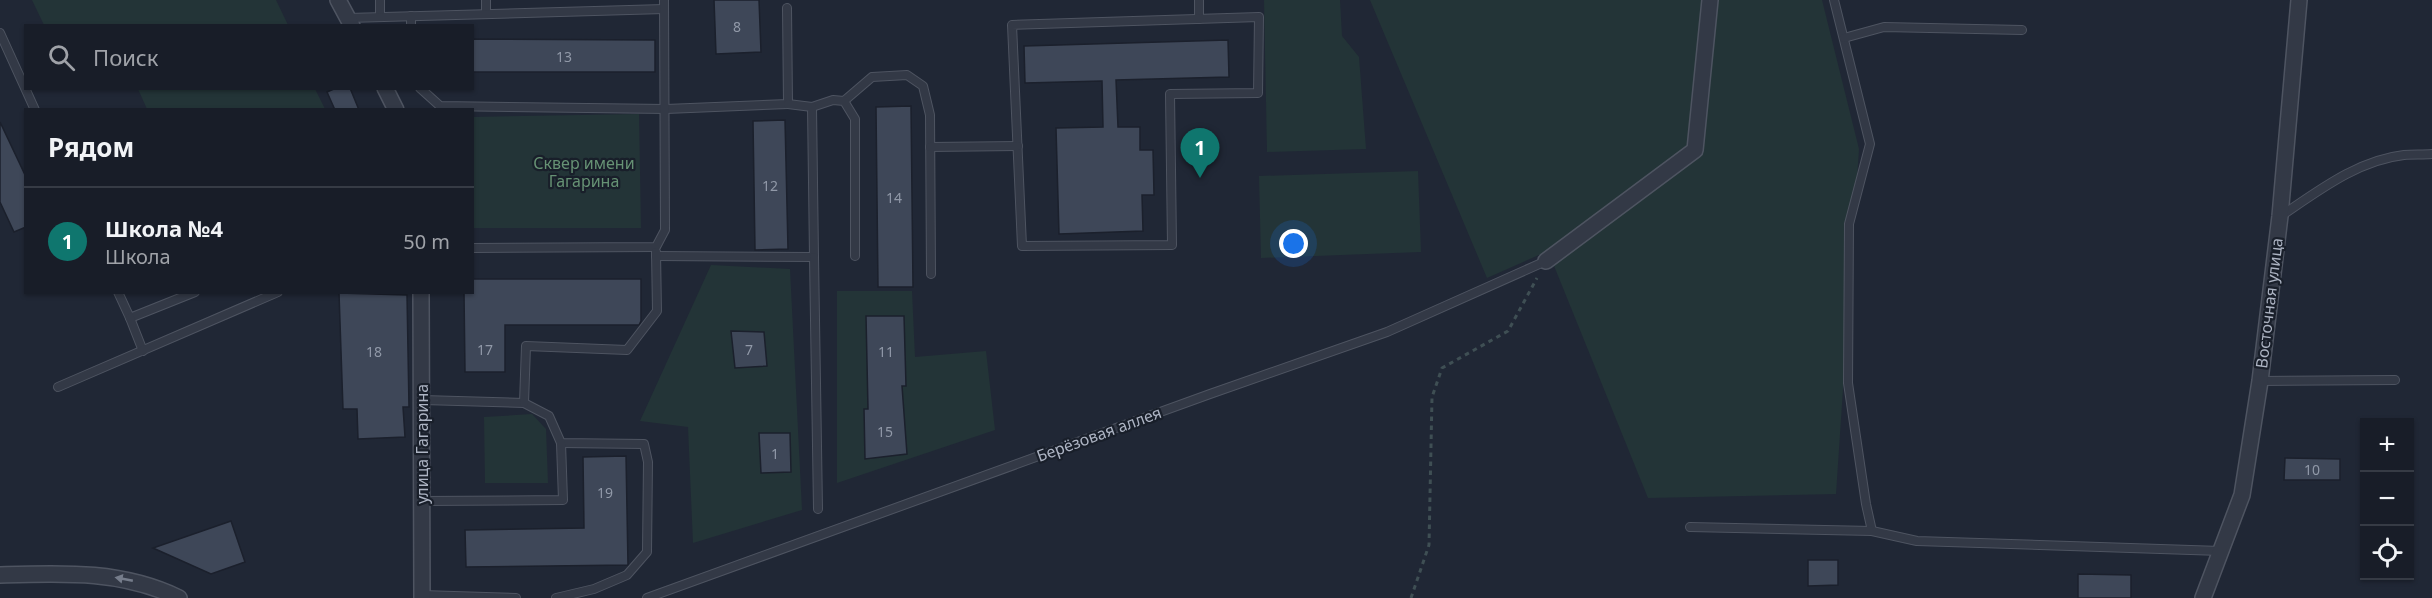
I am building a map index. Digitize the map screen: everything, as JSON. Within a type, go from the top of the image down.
[{"type":"street","points":[[338,0],[350,22]]},
{"type":"street","points":[[1546,261],[1695,150],[1710,0]]},
{"type":"street","name":"Восточная улица","points":[[2203,598],[2242,495],[2260,381],[2280,216],[2299,0]]},
{"type":"street","points":[[386,90],[395,108]]},
{"type":"street","name":"улица Гагарина","points":[[421,294],[422,597]]},
{"type":"street","points":[[0,576],[100,575],[152,586],[179,598]]},
{"type":"lane","points":[[380,0],[381,17]]},
{"type":"lane","points":[[486,0],[486,12]]},
{"type":"lane","points":[[524,403],[526,346],[627,350],[657,311],[656,252],[665,230],[664,0]]},
{"type":"lane","points":[[1198,0],[1199,19]]},
{"type":"lane","points":[[1834,0],[1870,144],[1849,224],[1848,383],[1872,531]]},
{"type":"lane","points":[[787,8],[788,104]]},
{"type":"lane","points":[[350,22],[381,17],[486,12],[664,9]]},
{"type":"lane","points":[[411,16],[411,24]]},
{"type":"lane","points":[[1259,17],[1258,93],[1170,94],[1172,245],[1022,246],[1012,25],[1199,19],[1259,17]]},
{"type":"lane","points":[[1844,38],[1884,27],[2022,30]]},
{"type":"lane","points":[[0,33],[24,86]]},
{"type":"lane","points":[[422,90],[440,106],[666,109],[788,104],[812,107],[833,100],[844,101],[872,77],[907,75],[923,86],[930,115],[931,274]]},
{"type":"lane","points":[[26,90],[34,108]]},
{"type":"lane","points":[[844,101],[855,119],[855,256]]},
{"type":"lane","points":[[812,107],[819,509]]},
{"type":"lane","points":[[930,147],[1018,146]]},
{"type":"lane","points":[[2280,216],[2336,180],[2368,165],[2403,155],[2432,154]]},
{"type":"lane","points":[[474,248],[813,257]]},
{"type":"lane","name":"Берёзовая аллея","points":[[647,598],[1387,332],[1546,261]]},
{"type":"lane","points":[[119,294],[143,351]]},
{"type":"lane","points":[[58,387],[273,294]]},
{"type":"lane","points":[[130,318],[172,297]]},
{"type":"lane","points":[[2260,381],[2395,380]]},
{"type":"lane","points":[[422,501],[563,500],[561,442],[549,416],[524,403],[423,400]]},
{"type":"lane","points":[[556,598],[594,589],[627,575],[647,552],[648,462],[644,444],[561,442]]},
{"type":"lane","points":[[1690,527],[1872,531],[1917,542],[2222,551]]},
{"type":"lane","points":[[422,597],[516,598]]},
{"type":"path","points":[[1411,598],[1429,545],[1432,397],[1442,368],[1508,331],[1546,261]]},
{"type":"green space","points":[[32,0],[276,0],[288,24],[44,24]]},
{"type":"green space","points":[[1264,0],[1340,0],[1342,36],[1359,57],[1366,149],[1267,152]]},
{"type":"green space","points":[[1370,0],[1822,0],[1859,149],[1836,494],[1648,498],[1548,251],[1487,278]]},
{"type":"green space","points":[[138,90],[316,90],[324,108],[147,108]]},
{"type":"green space","name":"Сквер имени Гагарина","points":[[639,114],[641,228],[474,228],[474,117]]},
{"type":"green space","points":[[1418,171],[1421,252],[1261,258],[1259,176]]},
{"type":"green space","points":[[711,265],[790,269],[802,510],[693,543],[688,427],[640,421]]},
{"type":"green space","points":[[837,291],[912,291],[915,357],[986,351],[995,430],[837,483]]},
{"type":"green space","points":[[532,414],[546,429],[548,483],[485,483],[484,417]]},
{"type":"building","points":[[714,0],[759,0],[761,52],[716,54]]},
{"type":"building","points":[[474,39],[655,40],[655,72],[474,72]]},
{"type":"building","points":[[1228,40],[1229,77],[1116,80],[1118,127],[1140,127],[1140,150],[1153,150],[1154,195],[1142,195],[1143,231],[1059,234],[1056,128],[1103,127],[1102,81],[1025,83],[1024,46]]},
{"type":"building","points":[[351,90],[358,108],[334,108],[327,92]]},
{"type":"building","points":[[911,106],[913,287],[878,287],[876,107]]},
{"type":"building","points":[[785,120],[788,249],[755,250],[753,121]]},
{"type":"building","points":[[0,122],[24,173],[24,228],[14,232],[0,202]]},
{"type":"building","points":[[474,279],[641,279],[641,321],[639,325],[505,325],[505,372],[465,372],[464,294],[474,294]]},
{"type":"building","points":[[339,294],[407,295],[409,407],[403,407],[405,437],[358,439],[357,409],[343,409]]},
{"type":"building","points":[[866,316],[904,316],[906,386],[902,386],[907,454],[865,459],[864,409],[868,409]]},
{"type":"building","points":[[731,331],[764,332],[767,366],[735,368]]},
{"type":"building","points":[[759,433],[790,433],[791,472],[761,473]]},
{"type":"building","points":[[626,456],[628,565],[466,567],[465,530],[584,528],[583,457]]},
{"type":"building","points":[[2285,458],[2340,459],[2340,480],[2284,480]]},
{"type":"building","points":[[231,521],[245,562],[211,574],[153,548]]},
{"type":"building","points":[[1808,560],[1838,560],[1838,585],[1808,586]]},
{"type":"building","points":[[2078,574],[2131,575],[2131,598],[2078,598]]},
{"type":"place","name":"Школа №4","points":[[1200,178]]}]
